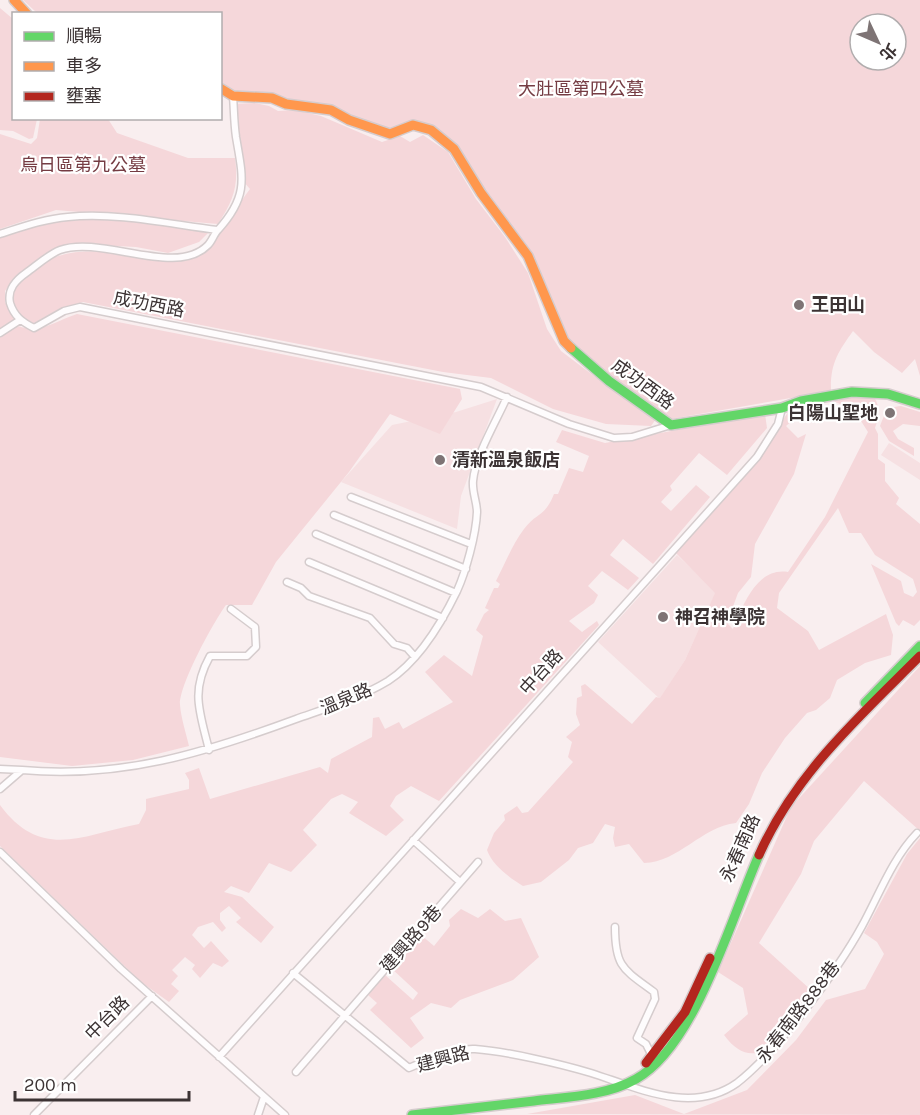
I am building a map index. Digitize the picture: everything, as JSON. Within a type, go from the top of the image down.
[{"type":"street","points":[[14,0],[25,12]]},
{"type":"street","name":"成功西路","points":[[222,89],[233,96],[272,98],[286,104],[331,110],[390,134],[413,125],[431,130],[460,156],[481,193],[528,256],[564,341],[609,381],[671,425]]},
{"type":"street","points":[[0,333],[20,320],[10,303],[10,290],[18,279],[60,250],[108,248],[164,258],[182,257],[209,245],[217,230],[226,223],[243,178],[233,96]]},
{"type":"street","points":[[0,234],[44,220],[70,216],[125,219],[217,230]]},
{"type":"street","name":"成功西路","points":[[20,320],[34,328],[64,311],[80,307],[481,387],[569,424],[614,438],[632,437],[671,425],[782,408]]},
{"type":"street","points":[[782,408],[801,401],[852,392],[888,394],[920,404]]},
{"type":"street","name":"溫泉路","points":[[0,769],[61,773],[107,771],[165,762],[209,750],[357,697],[388,681],[415,657],[443,618],[456,593],[466,569],[477,511],[473,481],[507,397]]},
{"type":"street","name":"中台路","points":[[219,1057],[757,457],[778,424],[782,408]]},
{"type":"street","points":[[351,497],[471,544]]},
{"type":"street","points":[[334,515],[466,569]]},
{"type":"street","points":[[316,534],[456,593]]},
{"type":"street","points":[[309,562],[443,618]]},
{"type":"street","points":[[287,582],[301,588],[309,596],[370,618],[394,644],[407,648],[415,657]]},
{"type":"street","points":[[209,750],[196,694],[206,664],[210,656],[247,656],[256,647],[255,627],[231,609]]},
{"type":"street","name":"永春南路","points":[[622,1085],[653,1057],[685,1012],[777,813],[806,770],[920,646]]},
{"type":"street","name":"永春南路","points":[[806,770],[920,656]]},
{"type":"street","points":[[0,789],[22,770]]},
{"type":"street","name":"永春南路","points":[[412,1115],[577,1096],[622,1085],[639,1077],[665,1053],[698,1004],[777,813]]},
{"type":"street","name":"永春南路888巷","points":[[622,1085],[676,1100],[696,1101],[714,1097],[738,1083],[765,1057],[840,960],[908,843],[917,833]]},
{"type":"street","points":[[413,840],[460,882]]},
{"type":"street","points":[[0,852],[121,969],[285,1115]]},
{"type":"street","name":"建興路9巷","points":[[296,1072],[478,862]]},
{"type":"street","points":[[615,927],[615,953],[625,970],[654,992],[655,999],[637,1038],[646,1044],[653,1057]]},
{"type":"street","name":"建興路","points":[[293,973],[409,1068],[452,1053],[473,1049],[565,1067],[622,1085]]},
{"type":"street","name":"中台路","points":[[34,1115],[152,996]]},
{"type":"street","points":[[258,1115],[264,1097]]},
{"type":"shaded area","name":"清新溫泉飯店","points":[[497,399],[461,496],[457,529],[341,482],[392,425],[456,412]]},
{"type":"shaded area","points":[[889,443],[920,463],[920,480],[881,455]]},
{"type":"shaded area","name":"神召神學院","points":[[677,555],[716,592],[685,660],[660,699],[598,642]]},
{"type":"green space","name":"大肚區第四公墓","points":[[23,0],[920,0],[920,376],[915,359],[902,373],[874,352],[853,331],[836,359],[831,391],[671,419],[583,360],[557,335],[532,270],[458,154],[429,129],[406,122],[384,131],[311,103],[232,91],[222,82],[222,12],[36,12]]},
{"type":"green space","name":"烏日區第九公墓","points":[[0,8],[12,18],[12,120],[37,120],[33,138],[29,139],[13,131],[0,130]]},
{"type":"green space","points":[[255,103],[278,111],[295,110],[321,116],[382,142],[400,136],[410,142],[423,135],[448,152],[476,199],[505,237],[528,273],[547,329],[561,351],[606,385],[631,397],[656,419],[651,426],[606,424],[553,409],[491,378],[443,372],[83,302],[58,310],[32,324],[20,314],[13,302],[11,291],[37,266],[51,258],[99,251],[171,260],[190,254],[209,244],[222,230],[250,189],[243,181],[245,172],[232,104]]},
{"type":"green space","name":"烏日區第九公墓","points":[[40,120],[109,120],[117,133],[188,158],[235,158],[234,193],[218,224],[56,210],[0,229],[0,134],[31,144],[37,138]]},
{"type":"green space","points":[[60,214],[211,230],[199,242],[168,253],[136,247],[79,244],[58,248],[18,274],[5,291],[5,302],[18,326],[41,328],[77,314],[460,389],[462,399],[440,434],[390,414],[349,472],[276,562],[252,605],[226,605],[198,654],[181,696],[182,720],[189,746],[133,760],[72,766],[0,757],[0,234]]},
{"type":"green space","points":[[855,396],[874,397],[879,412],[875,428],[878,434],[878,459],[885,464],[885,481],[899,498],[896,504],[920,524],[920,620],[914,626],[903,620],[899,626],[896,623],[871,564],[901,581],[904,593],[913,597],[917,592],[913,579],[875,555],[861,533],[849,533],[838,508],[779,593],[777,608],[808,631],[819,650],[886,614],[893,635],[891,655],[865,663],[837,680],[830,698],[816,710],[807,713],[785,738],[762,773],[749,804],[736,823],[712,831],[668,857],[644,863],[629,844],[615,847],[613,838],[615,827],[605,824],[593,843],[578,848],[569,860],[541,882],[523,886],[497,866],[487,850],[494,833],[505,820],[504,815],[517,806],[522,813],[528,812],[573,762],[568,757],[572,742],[566,737],[580,725],[576,714],[577,698],[582,696],[581,686],[585,684],[632,724],[656,697],[660,698],[685,660],[715,593],[675,552],[759,457],[790,409],[803,405],[802,412],[786,426],[798,438],[806,434],[794,474],[755,544],[751,577],[738,593],[727,623],[733,629],[747,599],[768,575],[788,572],[825,517],[868,432],[854,410],[831,400]]},
{"type":"green space","points":[[901,406],[920,412],[920,426],[903,424],[893,431],[898,439],[914,448],[914,456],[889,441],[880,426],[889,410]]},
{"type":"green space","points":[[765,414],[767,428],[727,475],[699,453],[670,486],[672,490],[661,502],[671,511],[696,485],[710,497],[653,564],[623,539],[610,555],[639,578],[628,590],[602,571],[588,586],[598,595],[594,603],[569,621],[582,632],[597,621],[599,625],[439,801],[411,786],[396,796],[390,806],[404,820],[386,836],[349,813],[358,802],[342,794],[331,799],[303,830],[317,845],[291,872],[269,863],[249,893],[231,886],[224,892],[242,897],[274,927],[261,943],[236,922],[241,918],[229,906],[220,913],[220,920],[226,928],[222,932],[213,922],[198,927],[192,935],[204,948],[211,941],[229,961],[222,967],[213,963],[200,978],[192,969],[195,965],[185,957],[172,970],[178,976],[171,984],[179,991],[169,1002],[141,982],[0,846],[0,805],[16,823],[32,833],[48,839],[65,840],[139,824],[146,810],[146,799],[189,789],[189,780],[185,773],[199,768],[210,799],[320,767],[328,773],[331,759],[372,737],[373,718],[379,717],[385,729],[399,722],[403,729],[453,702],[425,672],[444,655],[472,676],[483,636],[476,630],[484,614],[489,610],[485,608],[494,588],[498,588],[500,584],[496,581],[512,548],[524,529],[544,511],[554,494],[558,494],[569,468],[583,472],[589,456],[556,442],[562,430],[605,443]]},
{"type":"green space","points":[[920,666],[920,831],[864,781],[814,841],[801,874],[759,943],[811,990],[784,1031],[763,1051],[750,1053],[738,1049],[724,1035],[748,1014],[743,988],[718,972],[791,807]]},
{"type":"green space","points":[[920,838],[920,1115],[527,1114],[635,1095],[684,1114],[747,1090],[796,1040],[826,1000],[865,989],[884,954],[877,942],[864,933],[907,854]]},
{"type":"green space","points":[[461,909],[478,918],[490,909],[505,921],[521,918],[539,957],[513,980],[460,1000],[451,1008],[431,1003],[410,1018],[424,1038],[411,1048],[370,1010],[377,1003],[368,995],[385,975],[413,1000],[418,993],[391,968],[420,934],[434,946],[450,926],[449,920]]},
{"type":"traffic: fast","points":[[571,348],[609,381],[671,425],[782,408],[801,401],[852,392],[888,394],[920,404]]},
{"type":"traffic: fast","points":[[865,703],[920,646]]},
{"type":"traffic: fast","points":[[412,1115],[586,1095],[612,1089],[636,1079],[657,1062],[677,1039],[694,1010],[724,945],[759,855]]},
{"type":"traffic: slow","points":[[14,0],[25,12]]},
{"type":"traffic: slow","points":[[222,89],[233,96],[272,98],[286,104],[331,110],[349,120],[390,134],[413,125],[431,130],[454,149],[481,193],[528,256],[564,341],[571,348]]},
{"type":"traffic: jam","points":[[759,855],[791,798],[809,773],[851,725],[920,656]]},
{"type":"traffic: jam","points":[[646,1063],[685,1012],[710,958]]},
{"type":"place","name":"王田山","points":[[799,305]]},
{"type":"place","name":"白陽山聖地","points":[[890,413]]},
{"type":"place","name":"清新溫泉飯店","points":[[440,460]]},
{"type":"place","name":"神召神學院","points":[[663,617]]}]
